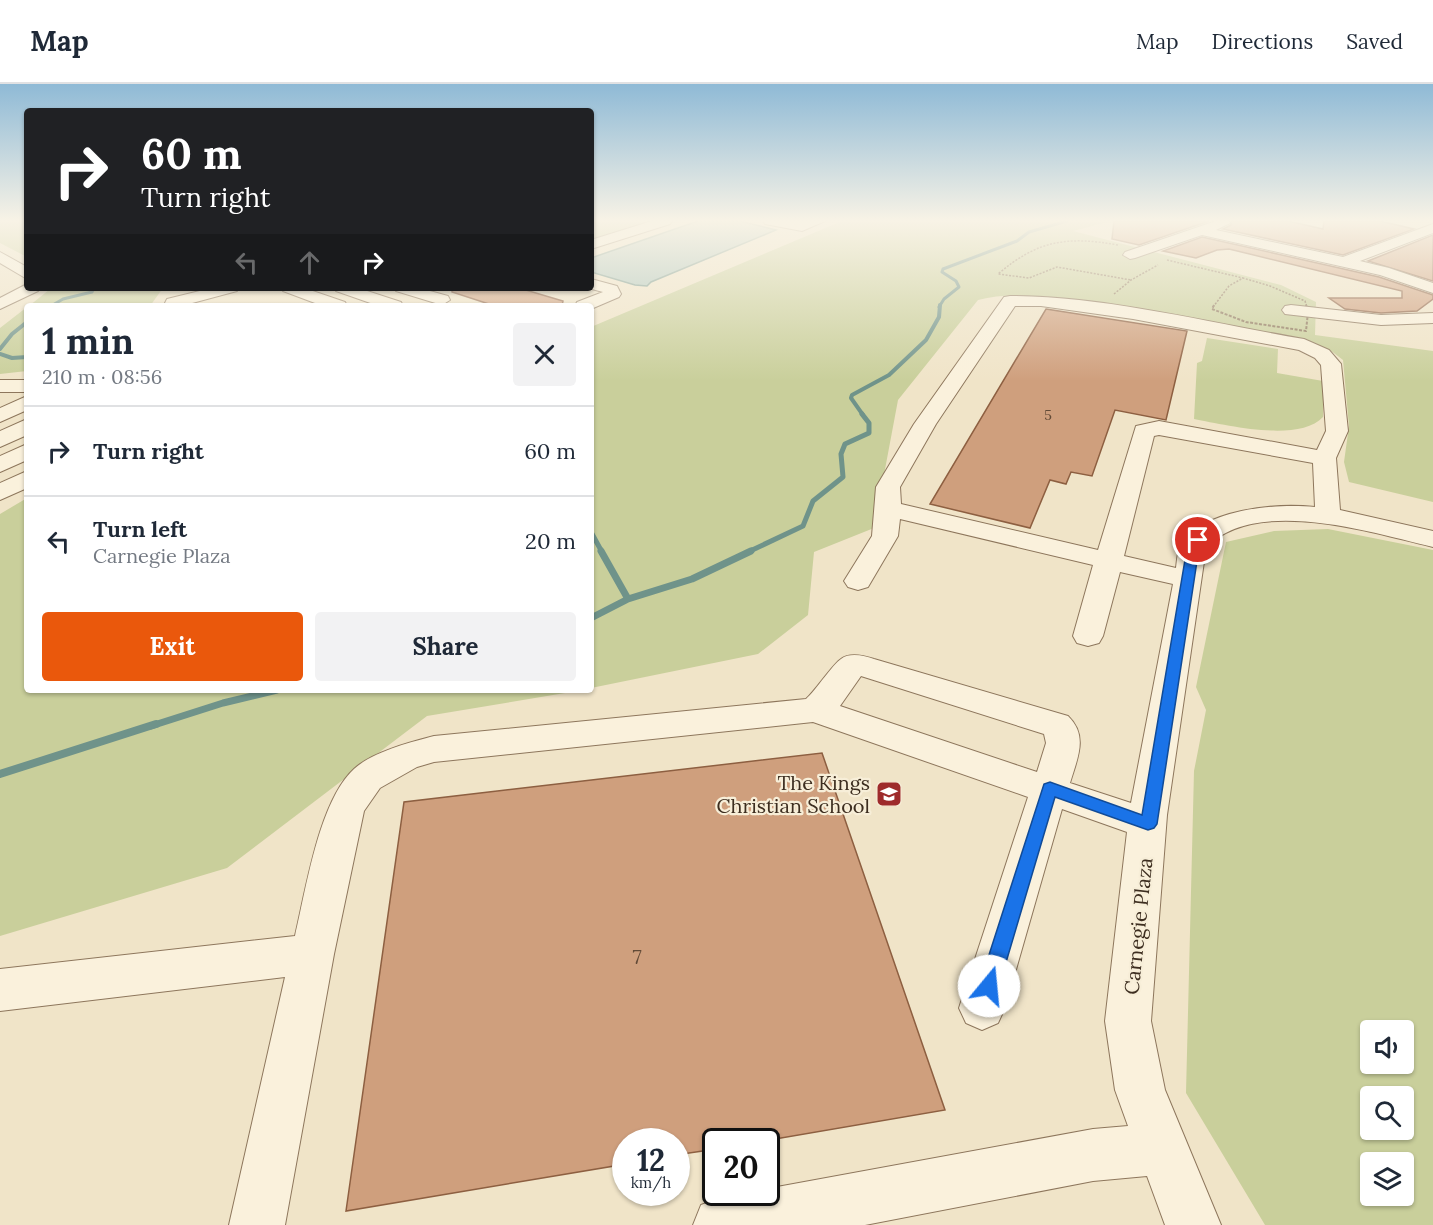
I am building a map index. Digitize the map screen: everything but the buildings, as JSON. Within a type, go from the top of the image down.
[{"type":"street","points":[[1393,274],[1433,288]]},
{"type":"street","points":[[591,303],[613,294],[611,289],[594,285]]},
{"type":"street","points":[[0,304],[26,291]]},
{"type":"street","points":[[174,303],[183,291]]},
{"type":"street","points":[[179,303],[221,291]]},
{"type":"street","points":[[297,291],[331,303]]},
{"type":"street","points":[[354,291],[387,303]]},
{"type":"street","points":[[414,291],[441,298]]},
{"type":"street","points":[[858,581],[885,536],[888,487],[925,424],[1010,301],[1041,300],[1133,314],[1304,345],[1314,349],[1331,364],[1337,431],[1324,458],[1328,515]]},
{"type":"street","points":[[1299,311],[1381,320],[1433,318]]},
{"type":"street","points":[[0,416],[24,404]]},
{"type":"street","points":[[0,440],[24,428]]},
{"type":"street","points":[[1088,636],[1144,431],[1159,429],[1176,431],[1324,458]]},
{"type":"street","points":[[0,465],[24,453]]},
{"type":"street","points":[[0,493],[24,480]]},
{"type":"street","points":[[888,509],[1188,579]]},
{"type":"street","name":"Carnegie Plaza","points":[[1193,1225],[1140,1090],[1128,1021],[1148,824],[1193,548],[1198,540],[1214,529],[1264,515],[1296,512],[1328,515],[1433,539]]},
{"type":"street","points":[[815,710],[830,696],[852,666],[863,666],[1056,725],[1062,731],[1064,743],[982,1008]]},
{"type":"street","points":[[257,1225],[312,954],[346,808],[367,778],[405,757],[434,749],[815,710],[1050,788],[1148,824]]},
{"type":"street","points":[[0,990],[312,954]]},
{"type":"street","points":[[721,1225],[1093,1155],[1163,1149]]},
{"type":"path","points":[[999,274],[1024,279],[1038,278],[1044,274]]},
{"type":"path","points":[[1092,274],[1131,280]]},
{"type":"path","points":[[1122,299],[1111,297],[1142,274]]},
{"type":"path","points":[[1220,317],[1268,327],[1306,331],[1299,311],[1305,301],[1270,286],[1227,274]]},
{"type":"path","points":[[1229,319],[1212,309],[1223,292],[1236,279],[1243,278]]},
{"type":"green space","points":[[716,274],[1240,274],[1281,285],[1316,302],[1315,335],[1433,351],[1433,502],[1349,482],[1344,462],[1349,426],[1343,360],[1330,350],[1310,342],[1065,300],[1000,296],[978,300],[898,400],[874,528],[814,552],[808,615],[758,654],[594,687],[594,326]]},
{"type":"green space","points":[[48,291],[161,291],[152,303],[33,303]]},
{"type":"green space","points":[[24,309],[24,371],[0,374],[0,328]]},
{"type":"green space","points":[[1207,338],[1278,349],[1277,373],[1323,381],[1323,417],[1312,425],[1280,431],[1243,428],[1194,419],[1197,363],[1202,361]]},
{"type":"green space","points":[[24,500],[24,693],[565,693],[427,716],[227,868],[0,936],[0,514]]},
{"type":"green space","points":[[1328,529],[1433,550],[1433,1225],[1265,1225],[1186,1093],[1194,771],[1206,710],[1196,687],[1226,542],[1274,531]]},
{"type":"water","points":[[599,274],[670,274],[647,286],[635,285]]},
{"type":"waterway","points":[[940,305],[944,299],[959,287],[956,281],[945,274]]},
{"type":"waterway","points":[[56,303],[92,291]]},
{"type":"waterway","points":[[863,415],[851,398],[852,395],[889,375],[926,340],[939,317],[940,305]]},
{"type":"waterway","points":[[0,349],[12,334],[24,324]]},
{"type":"waterway","points":[[0,354],[12,358],[24,357]]},
{"type":"waterway","points":[[748,552],[803,526],[813,501],[843,477],[841,454],[845,444],[869,433],[869,423],[862,414]]},
{"type":"waterway","points":[[594,537],[602,552]]},
{"type":"waterway","points":[[601,551],[628,599]]},
{"type":"waterway","points":[[628,599],[692,579],[751,551]]},
{"type":"waterway","points":[[594,616],[628,599]]},
{"type":"waterway","points":[[151,726],[223,703],[265,693]]},
{"type":"waterway","points":[[0,774],[156,724]]},
{"type":"place","name":"The Kings Christian School","points":[[889,794]]},
{"type":"route","points":[[989,986],[1050,788],[1148,824],[1193,548],[1198,540]]}]
